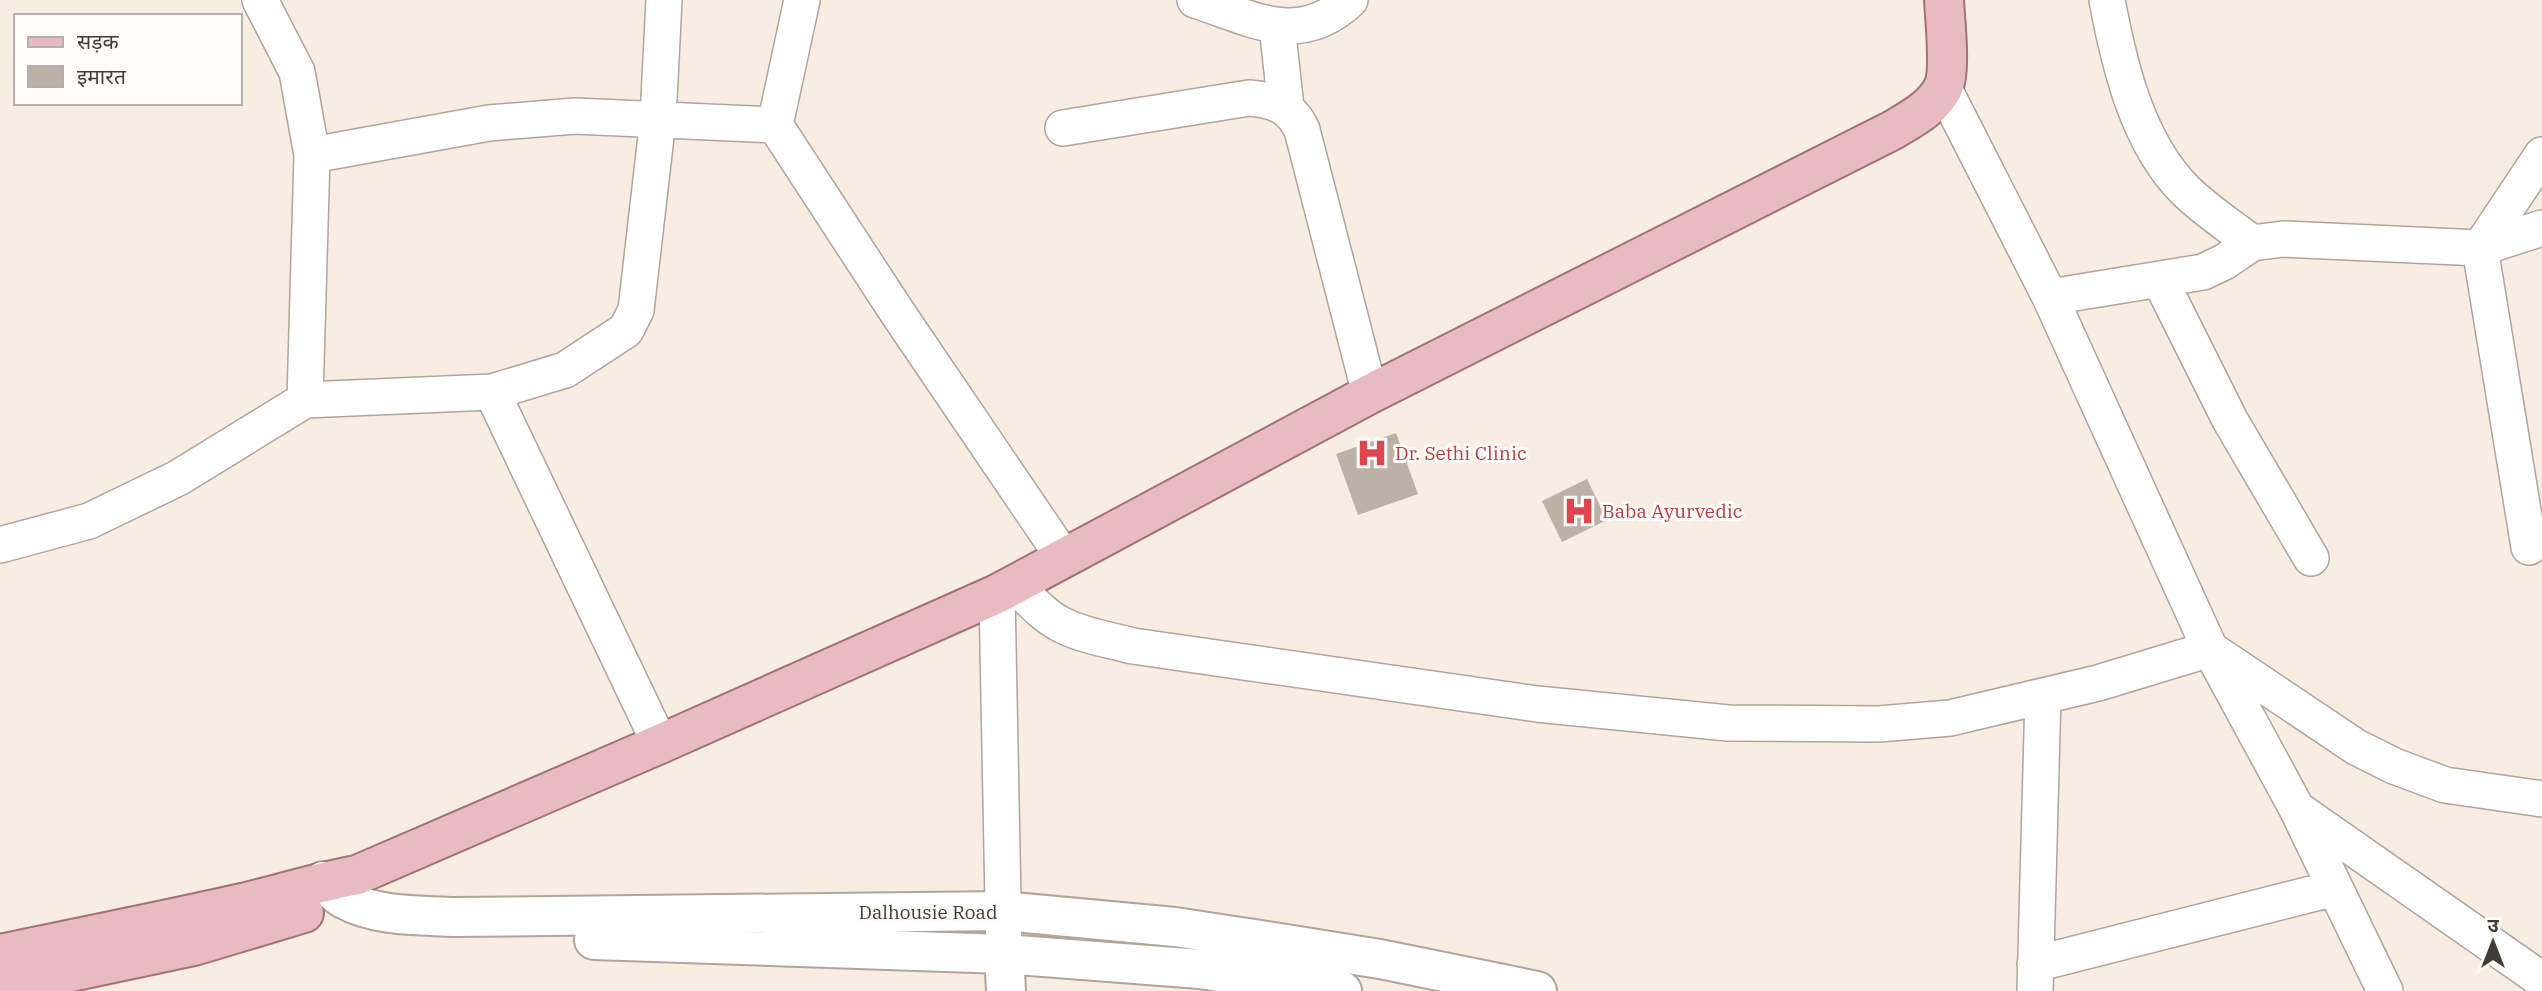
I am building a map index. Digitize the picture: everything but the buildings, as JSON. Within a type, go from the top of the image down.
[{"type":"main road","points":[[0,987],[194,946],[328,891],[1006,589],[1370,394],[1893,130],[1922,112],[1943,87],[1947,62],[1944,0]]},
{"type":"main road","points":[[0,954],[187,915],[328,891]]},
{"type":"street","points":[[260,0],[297,72],[312,155],[305,400]]},
{"type":"street","points":[[0,545],[89,521],[178,478],[305,400],[492,392],[565,370],[626,330],[636,310],[657,119],[664,0]]},
{"type":"street","points":[[802,0],[775,125],[897,312],[1064,558]]},
{"type":"street","points":[[1195,0],[1277,26],[1301,26],[1320,22],[1350,0]]},
{"type":"street","points":[[2107,0],[2127,87],[2143,127],[2167,168],[2191,195],[2252,243]]},
{"type":"street","points":[[1277,26],[1286,107]]},
{"type":"street","points":[[1943,87],[2050,297],[2210,649],[2297,809],[2385,991]]},
{"type":"street","points":[[1063,128],[1249,99],[1268,100],[1286,107],[1298,120],[1302,130],[1370,394]]},
{"type":"street","points":[[312,155],[489,123],[575,117],[775,125]]},
{"type":"street","points":[[2529,547],[2480,248],[2542,155]]},
{"type":"street","points":[[2050,297],[2203,272],[2252,243],[2309,238],[2480,248],[2542,228]]},
{"type":"street","points":[[2160,280],[2230,420],[2311,558]]},
{"type":"street","points":[[492,392],[660,744]]},
{"type":"street","points":[[1006,589],[1061,625],[1084,634],[1133,646],[1537,705],[1728,723],[1880,724],[1950,718],[2098,683],[2210,649]]},
{"type":"street","points":[[1006,589],[1003,911],[1006,991]]},
{"type":"street","points":[[2210,649],[2356,747],[2394,766],[2445,785],[2542,799]]},
{"type":"street","points":[[2043,696],[2035,977],[2335,888]]},
{"type":"street","points":[[2297,809],[2542,980]]},
{"type":"street","name":"Dalhousie Road","points":[[328,891],[388,913],[454,917],[1003,911],[1175,927],[1380,959],[1537,991]]},
{"type":"street","name":"Dalhousie Road","points":[[328,891],[334,920],[355,929],[383,933],[1004,954],[1200,969],[1342,991]]},
{"type":"place","name":"Dr. Sethi Clinic","points":[[1372,453]]},
{"type":"place","name":"Baba Ayurvedic","points":[[1579,511]]}]
